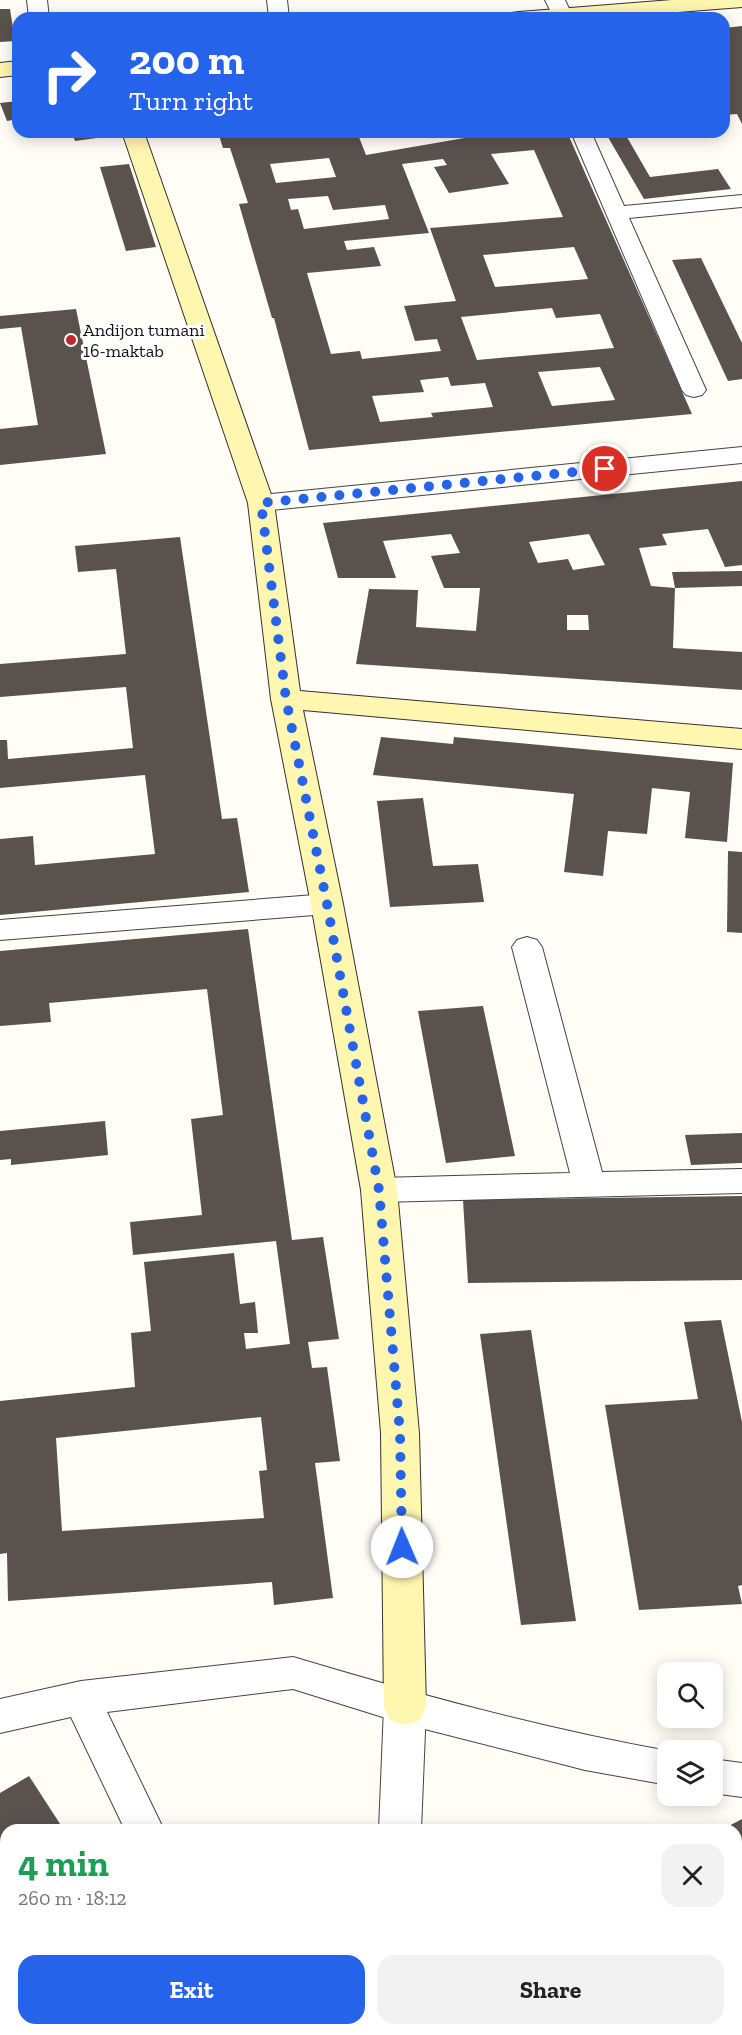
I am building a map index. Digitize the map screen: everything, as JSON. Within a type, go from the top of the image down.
[{"type":"street","points":[[558,7],[742,1]]},
{"type":"street","points":[[136,138],[261,503],[286,699],[327,904],[379,1190],[400,1433],[405,1707],[400,1824]]},
{"type":"street","points":[[261,503],[742,455]]},
{"type":"street","points":[[286,699],[742,739]]},
{"type":"lane","points":[[583,138],[694,390]]},
{"type":"lane","points":[[615,213],[742,201]]},
{"type":"lane","points":[[0,930],[327,904]]},
{"type":"lane","points":[[527,947],[589,1185]]},
{"type":"lane","points":[[379,1190],[742,1181]]},
{"type":"lane","points":[[0,1716],[81,1698],[293,1673],[405,1707],[585,1753],[657,1766]]},
{"type":"lane","points":[[81,1698],[142,1824]]},
{"type":"lane","points":[[723,1777],[742,1780]]},
{"type":"building","points":[[0,9],[10,9],[12,41],[0,42]]},
{"type":"building","points":[[742,26],[742,124],[737,114],[730,115],[730,27]]},
{"type":"building","points":[[12,102],[12,120],[7,121],[0,103]]},
{"type":"building","points":[[74,138],[97,138],[75,141]]},
{"type":"building","points":[[220,138],[359,138],[366,155],[465,138],[570,138],[692,414],[309,450],[274,318],[272,318],[239,204],[248,203],[230,148],[223,148]],"holes":[[[534,150],[563,217],[430,228],[456,301],[404,306],[415,341],[437,339],[441,351],[362,359],[360,351],[331,354],[307,273],[381,266],[374,247],[347,250],[344,241],[429,233],[402,164],[443,159],[447,165],[434,167],[449,193],[509,184],[491,154]],[[329,158],[336,177],[276,183],[270,164]],[[328,196],[333,210],[385,205],[389,219],[304,229],[298,209],[291,210],[288,199]],[[574,247],[588,279],[495,287],[483,255]],[[552,308],[556,318],[600,314],[614,348],[477,360],[461,317]],[[600,367],[615,400],[552,406],[538,372]],[[448,377],[451,386],[485,383],[493,407],[431,413],[433,417],[380,422],[372,396],[424,392],[420,380]]]},
{"type":"building","points":[[608,138],[627,138],[650,177],[718,169],[731,189],[644,199]]},
{"type":"building","points":[[129,164],[156,247],[126,251],[100,167]]},
{"type":"building","points":[[701,258],[742,343],[742,379],[728,381],[672,260]]},
{"type":"building","points":[[76,309],[106,454],[0,465],[0,429],[38,425],[21,327],[0,329],[0,316]]},
{"type":"building","points":[[742,481],[742,565],[725,567],[708,529],[662,534],[667,545],[639,548],[651,586],[675,588],[673,648],[742,652],[742,690],[356,664],[369,589],[418,590],[416,627],[476,631],[480,588],[444,588],[431,556],[460,553],[451,534],[383,541],[396,578],[338,578],[323,523]],"holes":[[[589,534],[605,565],[573,570],[568,559],[538,563],[529,542]],[[567,615],[588,615],[589,630],[567,630]]]},
{"type":"building","points":[[180,537],[222,819],[237,818],[249,892],[0,915],[0,839],[33,836],[35,865],[155,854],[145,775],[0,788],[0,740],[7,740],[8,759],[133,748],[126,687],[0,697],[0,664],[126,654],[116,569],[78,572],[75,546]]},
{"type":"building","points":[[742,571],[742,586],[675,588],[672,572]]},
{"type":"building","points":[[381,737],[453,744],[454,737],[733,763],[727,842],[685,838],[690,792],[652,788],[647,834],[608,831],[603,876],[564,872],[574,794],[373,775]]},
{"type":"building","points":[[423,798],[433,866],[478,864],[484,902],[390,907],[377,801]]},
{"type":"building","points":[[728,851],[742,852],[742,933],[727,932]]},
{"type":"building","points":[[248,929],[292,1240],[323,1237],[339,1339],[308,1342],[312,1368],[327,1367],[340,1461],[315,1463],[333,1598],[274,1605],[272,1582],[8,1601],[7,1553],[0,1554],[0,1401],[135,1387],[131,1333],[151,1331],[144,1262],[234,1253],[240,1304],[255,1302],[258,1333],[244,1333],[246,1349],[290,1344],[276,1241],[133,1255],[130,1222],[202,1215],[191,1119],[223,1115],[207,989],[49,1003],[51,1022],[0,1026],[0,951]],"holes":[[[261,1417],[267,1470],[259,1471],[264,1518],[62,1531],[56,1438]]]},
{"type":"building","points":[[483,1006],[515,1156],[446,1163],[418,1011]]},
{"type":"building","points":[[105,1121],[108,1155],[11,1165],[11,1159],[0,1160],[0,1131]]},
{"type":"building","points":[[742,1133],[742,1163],[691,1165],[685,1135]]},
{"type":"building","points":[[742,1196],[742,1280],[468,1283],[463,1200]]},
{"type":"building","points":[[721,1320],[742,1422],[742,1585],[738,1586],[742,1604],[639,1610],[605,1405],[698,1399],[684,1322]]},
{"type":"building","points":[[531,1330],[576,1621],[521,1625],[480,1334]]},
{"type":"building","points":[[29,1776],[60,1824],[0,1824],[0,1793]]},
{"type":"building","points":[[742,1819],[742,1824],[733,1824]]},
{"type":"place","name":"Andijon tumani 16-maktab","points":[[71,340]]},
{"type":"route","points":[[402,1547],[400,1433],[379,1190],[327,904],[286,699],[261,503],[605,469]]}]
